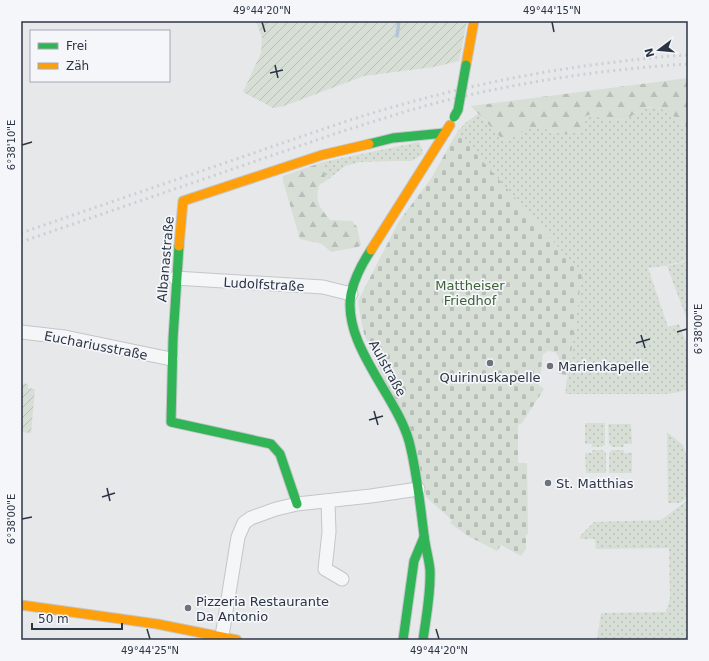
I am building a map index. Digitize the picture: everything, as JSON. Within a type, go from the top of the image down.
[{"type":"street","name":"Aulstraße","points":[[423,640],[429,595],[430,570],[418,489],[408,441],[399,416],[360,347],[351,318],[351,294],[362,264],[458,110],[474,21]]},
{"type":"street","name":"Albanastraße","points":[[297,504],[280,454],[271,444],[171,422],[171,359],[175,278],[183,201],[322,155],[392,138],[445,133]]},
{"type":"street","name":"Ludolfstraße","points":[[175,278],[323,287],[351,294]]},
{"type":"street","name":"Euchariusstraße","points":[[21,332],[65,337],[171,359]]},
{"type":"street","points":[[222,636],[238,537],[244,522],[276,508],[297,504],[418,489]]},
{"type":"street","points":[[328,501],[329,532],[325,569],[342,579]]},
{"type":"street","name":"Aulstraße","points":[[402,638],[414,562],[424,537]]},
{"type":"street","points":[[21,605],[132,621],[222,636],[237,640]]},
{"type":"green space","points":[[256,21],[467,21],[459,61],[434,67],[364,76],[284,106],[273,108],[243,92],[261,53],[262,38]]},
{"type":"green space","points":[[688,78],[688,125],[682,124],[672,114],[660,108],[646,107],[626,120],[602,118],[592,114],[585,116],[585,126],[583,129],[575,133],[557,133],[538,127],[528,129],[512,138],[503,140],[471,106]]},
{"type":"green space","points":[[655,107],[668,111],[684,125],[688,125],[688,260],[648,268],[668,327],[679,324],[688,347],[688,389],[667,394],[565,394],[582,274],[457,132],[465,123],[478,114],[503,140],[512,138],[528,129],[537,127],[559,133],[580,131],[585,116],[592,114],[602,118],[626,120],[642,108]]},
{"type":"green space","name":"Mattheiser Friedhof","points":[[457,132],[582,274],[568,375],[558,374],[559,357],[555,352],[548,351],[543,354],[539,385],[544,389],[522,423],[518,425],[518,463],[527,463],[528,534],[526,535],[526,549],[521,556],[501,545],[497,551],[468,536],[450,523],[452,520],[427,498],[380,371],[364,334],[358,301],[398,223],[432,177]]},
{"type":"green space","points":[[419,142],[423,154],[412,161],[360,162],[345,166],[326,181],[323,162]]},
{"type":"green space","points":[[323,162],[326,181],[319,185],[317,196],[319,204],[330,220],[352,221],[357,227],[361,245],[358,247],[331,252],[322,244],[300,239],[283,181],[283,176]]},
{"type":"green space","points":[[688,261],[688,322],[667,266]]},
{"type":"green space","points":[[21,383],[28,384],[28,388],[35,389],[31,433],[21,432]]},
{"type":"green space","points":[[585,423],[605,423],[605,445],[602,447],[592,447],[592,444],[585,444]]},
{"type":"green space","points":[[608,424],[631,424],[632,444],[624,444],[624,447],[612,447],[609,444]]},
{"type":"green space","points":[[667,432],[683,445],[688,460],[688,497],[680,503],[668,503]]},
{"type":"green space","points":[[592,450],[602,450],[606,453],[606,473],[586,473],[585,453],[592,453]]},
{"type":"green space","points":[[612,450],[624,450],[624,453],[632,453],[632,473],[609,473],[609,453]]},
{"type":"green space","points":[[688,500],[688,640],[597,640],[601,613],[666,612],[670,598],[669,548],[596,549],[595,539],[580,539],[580,536],[594,522],[661,520]]},
{"type":"waterway","points":[[397,36],[399,21]]},
{"type":"railway","points":[[21,233],[338,124],[406,103],[476,86],[545,72],[634,60],[688,55]]},
{"type":"railway","points":[[21,242],[340,132],[407,111],[507,87],[627,69],[688,64]]},
{"type":"traffic: fast","points":[[454,117],[458,110],[466,65]]},
{"type":"traffic: fast","points":[[369,144],[393,138],[445,133]]},
{"type":"traffic: fast","points":[[179,246],[173,339],[171,422],[271,444],[280,454],[297,504]]},
{"type":"traffic: fast","points":[[371,250],[354,282],[351,294],[350,313],[354,332],[362,350],[402,424],[412,453],[430,570],[429,597],[423,640]]},
{"type":"traffic: fast","points":[[403,640],[414,561],[424,537]]},
{"type":"traffic: slow","points":[[466,65],[474,21]]},
{"type":"traffic: slow","points":[[371,250],[450,125]]},
{"type":"traffic: slow","points":[[179,246],[183,201],[322,155],[369,144]]},
{"type":"traffic: slow","points":[[21,605],[157,624],[237,640]]},
{"type":"place","name":"Quirinuskapelle","points":[[490,363]]},
{"type":"place","name":"Marienkapelle","points":[[550,366]]},
{"type":"place","name":"St. Matthias","points":[[548,483]]},
{"type":"place","name":"Pizzeria Restaurante Da Antonio","points":[[188,608]]}]
